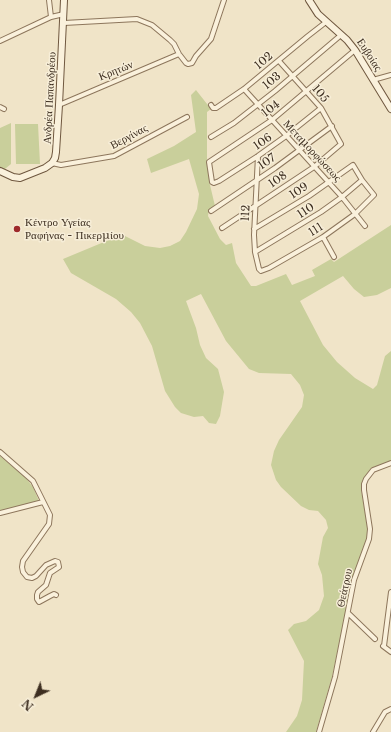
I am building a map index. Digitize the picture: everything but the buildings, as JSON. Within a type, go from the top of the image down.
[{"type":"main road","name":"Ανδρέα Παπανδρέου","points":[[52,163],[56,152],[60,105],[64,0]]},
{"type":"main road","name":"Ευβοίας","points":[[309,0],[318,14],[355,50],[391,109]]},
{"type":"main road","points":[[0,171],[13,178],[20,178],[45,168],[52,163]]},
{"type":"street","points":[[49,0],[51,17]]},
{"type":"street","points":[[64,23],[137,19],[152,25],[170,40],[186,63],[192,62],[212,39],[224,0]]},
{"type":"street","points":[[0,41],[51,17],[64,14]]},
{"type":"street","name":"102","points":[[211,105],[213,108],[216,108],[244,89],[326,22]]},
{"type":"street","name":"103","points":[[211,137],[234,123],[275,91],[341,35]]},
{"type":"street","name":"104","points":[[212,182],[209,162],[272,120],[355,50]]},
{"type":"street","name":"Κρητών","points":[[60,105],[179,54]]},
{"type":"street","name":"105","points":[[279,61],[321,108],[341,144]]},
{"type":"street","points":[[373,80],[391,74]]},
{"type":"street","name":"Μεταμορφώσεως","points":[[244,89],[328,181],[365,226]]},
{"type":"street","name":"106","points":[[212,182],[214,183],[219,181],[258,156],[321,108]]},
{"type":"street","name":"Βεργίνας","points":[[52,163],[61,165],[114,156],[187,117]]},
{"type":"street","name":"107","points":[[211,211],[332,126]]},
{"type":"street","name":"108","points":[[222,228],[314,167],[341,144]]},
{"type":"street","name":"112","points":[[258,156],[254,235],[255,252],[261,270]]},
{"type":"street","name":"109","points":[[254,229],[292,206],[353,165],[362,180]]},
{"type":"street","name":"111","points":[[261,270],[269,268],[323,237],[355,214],[374,195],[362,180]]},
{"type":"street","name":"110","points":[[255,252],[303,224],[342,197],[362,180]]},
{"type":"street","points":[[323,237],[334,257]]},
{"type":"street","points":[[0,452],[33,482],[50,515],[49,524],[23,561],[22,568],[27,577],[32,578],[36,576],[46,565],[55,561],[58,562],[59,567],[50,573],[46,585],[38,592],[36,596],[39,602],[50,596],[56,595]]},
{"type":"street","name":"Θεάτρου","points":[[319,732],[335,677],[355,576],[369,538],[370,529],[364,490],[366,479],[373,470],[391,463]]},
{"type":"street","points":[[0,513],[43,502]]},
{"type":"street","points":[[391,592],[382,645],[391,652]]},
{"type":"street","points":[[348,613],[376,639]]},
{"type":"street","points":[[374,732],[382,717],[391,709]]},
{"type":"green space","points":[[196,90],[211,109],[207,112],[207,161],[210,185],[215,206],[209,210],[208,216],[220,239],[226,245],[232,243],[236,263],[251,286],[256,286],[286,274],[292,285],[315,276],[312,270],[331,259],[334,262],[391,225],[391,288],[377,295],[364,297],[354,289],[343,276],[300,301],[323,345],[337,362],[355,378],[373,389],[377,385],[385,356],[391,351],[391,461],[371,468],[364,478],[361,490],[368,529],[366,546],[353,577],[332,677],[316,732],[286,732],[297,716],[302,700],[304,661],[288,630],[294,624],[306,621],[319,610],[324,596],[322,575],[318,564],[323,537],[328,528],[326,520],[318,511],[309,510],[301,506],[281,487],[276,480],[271,465],[274,451],[279,440],[302,407],[304,395],[300,385],[291,374],[259,373],[249,369],[226,341],[201,294],[186,301],[196,328],[200,345],[206,358],[218,369],[224,392],[220,416],[216,424],[209,423],[203,416],[194,417],[181,413],[175,407],[165,391],[152,346],[140,323],[131,312],[116,299],[71,273],[63,259],[116,237],[125,236],[145,246],[160,248],[170,246],[180,241],[197,209],[199,194],[189,159],[151,173],[147,159],[174,146],[196,132],[191,95]]},
{"type":"green space","points":[[11,123],[11,164],[0,173],[0,128]]},
{"type":"green space","points":[[15,124],[38,124],[40,164],[16,164]]},
{"type":"green space","points":[[0,456],[26,478],[33,487],[39,501],[0,512]]},
{"type":"place","name":"Κέντρο Υγείας Ραφήνας - Πικερμίου","points":[[17,229]]}]
